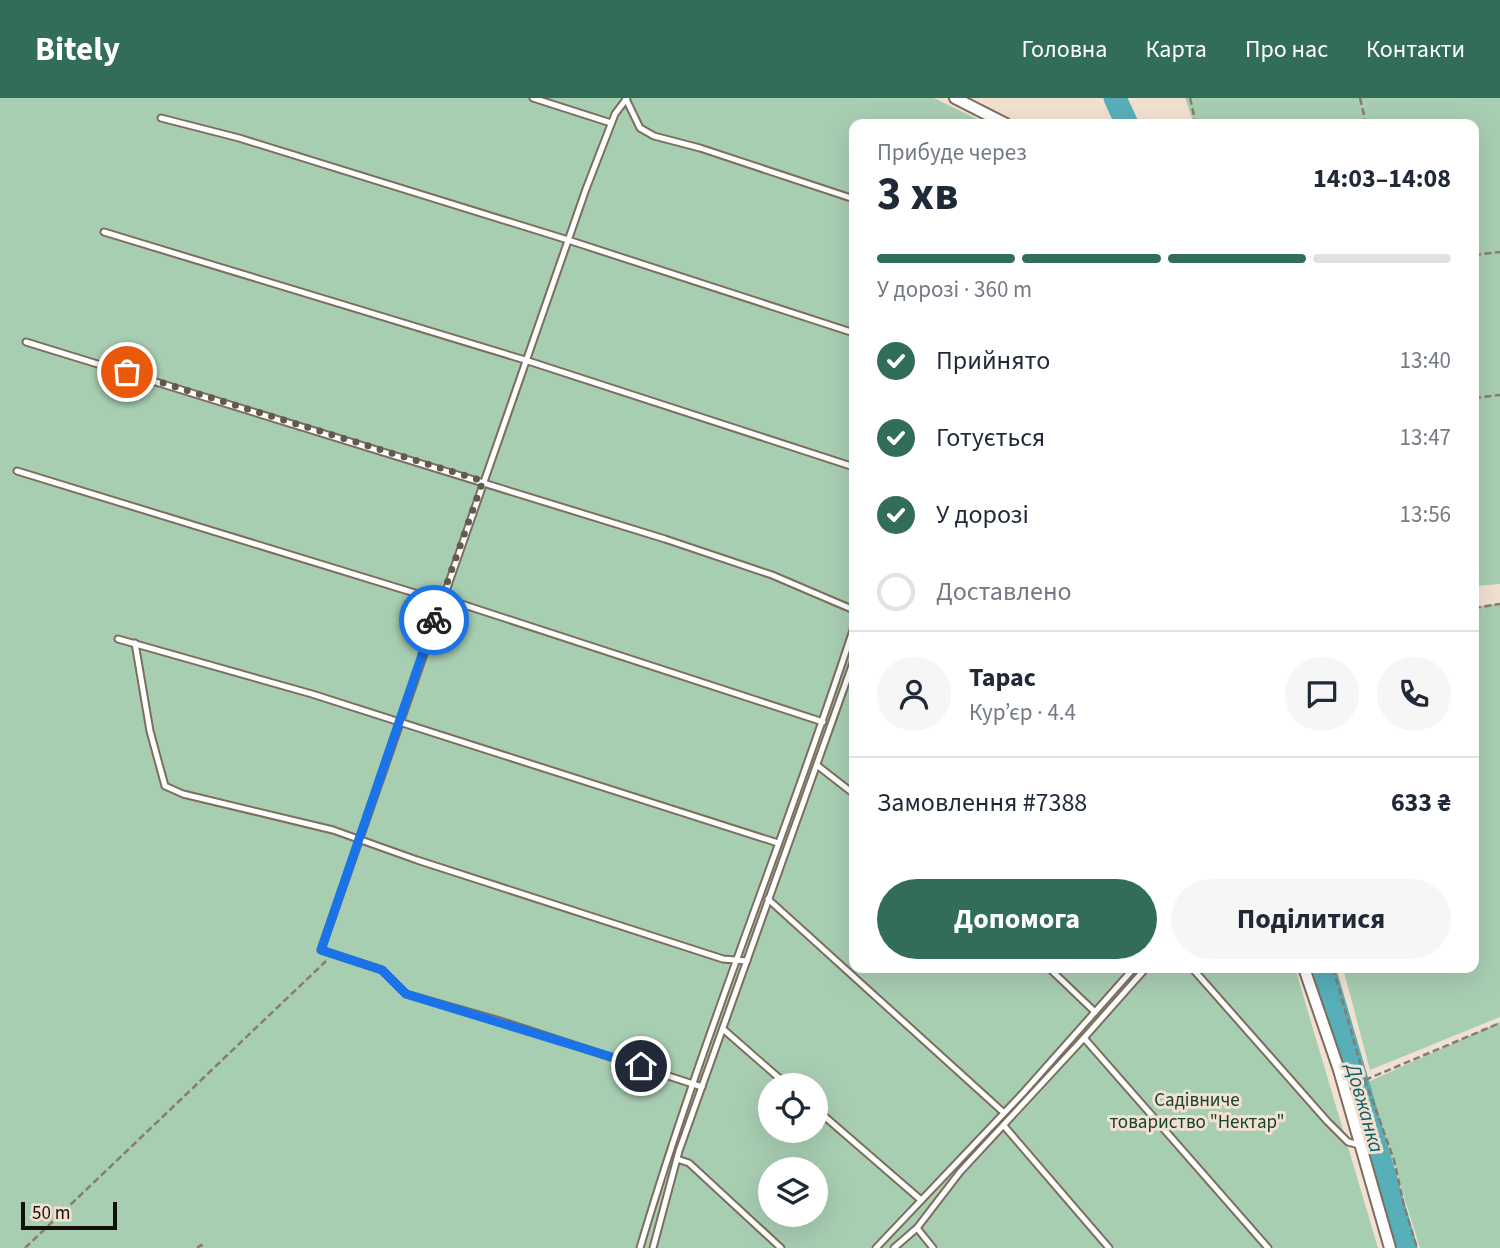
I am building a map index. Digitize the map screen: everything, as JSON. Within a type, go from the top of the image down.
[{"type":"street","points":[[956,98],[996,119]]},
{"type":"street","points":[[1306,973],[1339,1070],[1390,1248]]},
{"type":"lane","points":[[533,98],[611,122]]},
{"type":"lane","points":[[626,99],[611,122],[568,240],[321,950],[382,970],[406,994],[497,1020],[702,1087]]},
{"type":"lane","points":[[626,99],[640,128],[653,136],[700,148],[849,197]]},
{"type":"lane","points":[[161,118],[239,138],[568,240],[849,331]]},
{"type":"lane","points":[[104,232],[525,360],[849,465]]},
{"type":"lane","points":[[26,342],[483,481],[772,575],[849,608]]},
{"type":"lane","points":[[17,471],[431,598],[442,598],[823,722]]},
{"type":"lane","points":[[118,639],[401,722],[778,843]]},
{"type":"lane","points":[[640,1248],[691,1083],[823,722],[849,642]]},
{"type":"lane","points":[[135,643],[150,731],[165,786],[195,797],[333,830],[359,841],[735,962],[747,961]]},
{"type":"lane","points":[[653,1248],[677,1159],[849,675]]},
{"type":"lane","points":[[818,766],[849,790]]},
{"type":"lane","points":[[768,899],[849,972]]},
{"type":"lane","points":[[850,973],[1003,1112]]},
{"type":"lane","points":[[1054,973],[1095,1012]]},
{"type":"lane","points":[[876,1248],[1130,973]]},
{"type":"lane","points":[[894,1248],[916,1228],[960,1172],[1004,1127],[1142,973]]},
{"type":"lane","points":[[1196,973],[1327,1121],[1348,1142],[1360,1146]]},
{"type":"lane","points":[[723,1029],[773,1073]]},
{"type":"lane","points":[[1084,1038],[1268,1248]]},
{"type":"lane","points":[[828,1119],[921,1200]]},
{"type":"lane","points":[[1004,1127],[1109,1248]]},
{"type":"lane","points":[[677,1159],[689,1163],[781,1248]]},
{"type":"lane","points":[[916,1228],[933,1248]]},
{"type":"path","points":[[1190,98],[1195,119]]},
{"type":"path","points":[[1360,98],[1365,119]]},
{"type":"path","points":[[1479,254],[1500,252]]},
{"type":"path","points":[[1479,397],[1500,395]]},
{"type":"path","points":[[1479,607],[1500,604]]},
{"type":"path","points":[[25,1248],[334,954]]},
{"type":"path","points":[[1335,973],[1365,1080],[1394,1160],[1404,1206],[1418,1248]]},
{"type":"path","points":[[1365,1080],[1500,1023]]},
{"type":"path","points":[[197,1248],[203,1246]]},
{"type":"green space","name":"Садівниче товариство \"Нектар\"","points":[[0,98],[934,98],[977,119],[849,119],[849,973],[1296,973],[1378,1248],[0,1248]]},
{"type":"green space","points":[[1185,98],[1500,98],[1500,584],[1479,586],[1479,119],[1192,119]]},
{"type":"green space","points":[[1500,603],[1500,1017],[1370,1070],[1344,973],[1479,973],[1479,606]]},
{"type":"green space","points":[[1323,977],[1331,979],[1340,999],[1340,1012],[1354,1033],[1361,1065],[1357,1084],[1351,1091],[1343,1084],[1325,999],[1316,989]]},
{"type":"green space","points":[[1500,1022],[1500,1248],[1420,1248],[1368,1082]]},
{"type":"green space","points":[[1368,1115],[1373,1119],[1386,1150],[1417,1248],[1395,1248],[1387,1229],[1383,1204],[1374,1189],[1369,1149],[1361,1130]]},
{"type":"waterway","name":"Довжанка","points":[[1115,98],[1125,119]]},
{"type":"waterway","name":"Довжанка","points":[[1325,973],[1406,1248]]},
{"type":"way so far","points":[[127,372],[483,481],[434,620]]},
{"type":"route","points":[[434,620],[410,698],[321,950],[382,970],[397,982],[406,994],[641,1066]]}]
